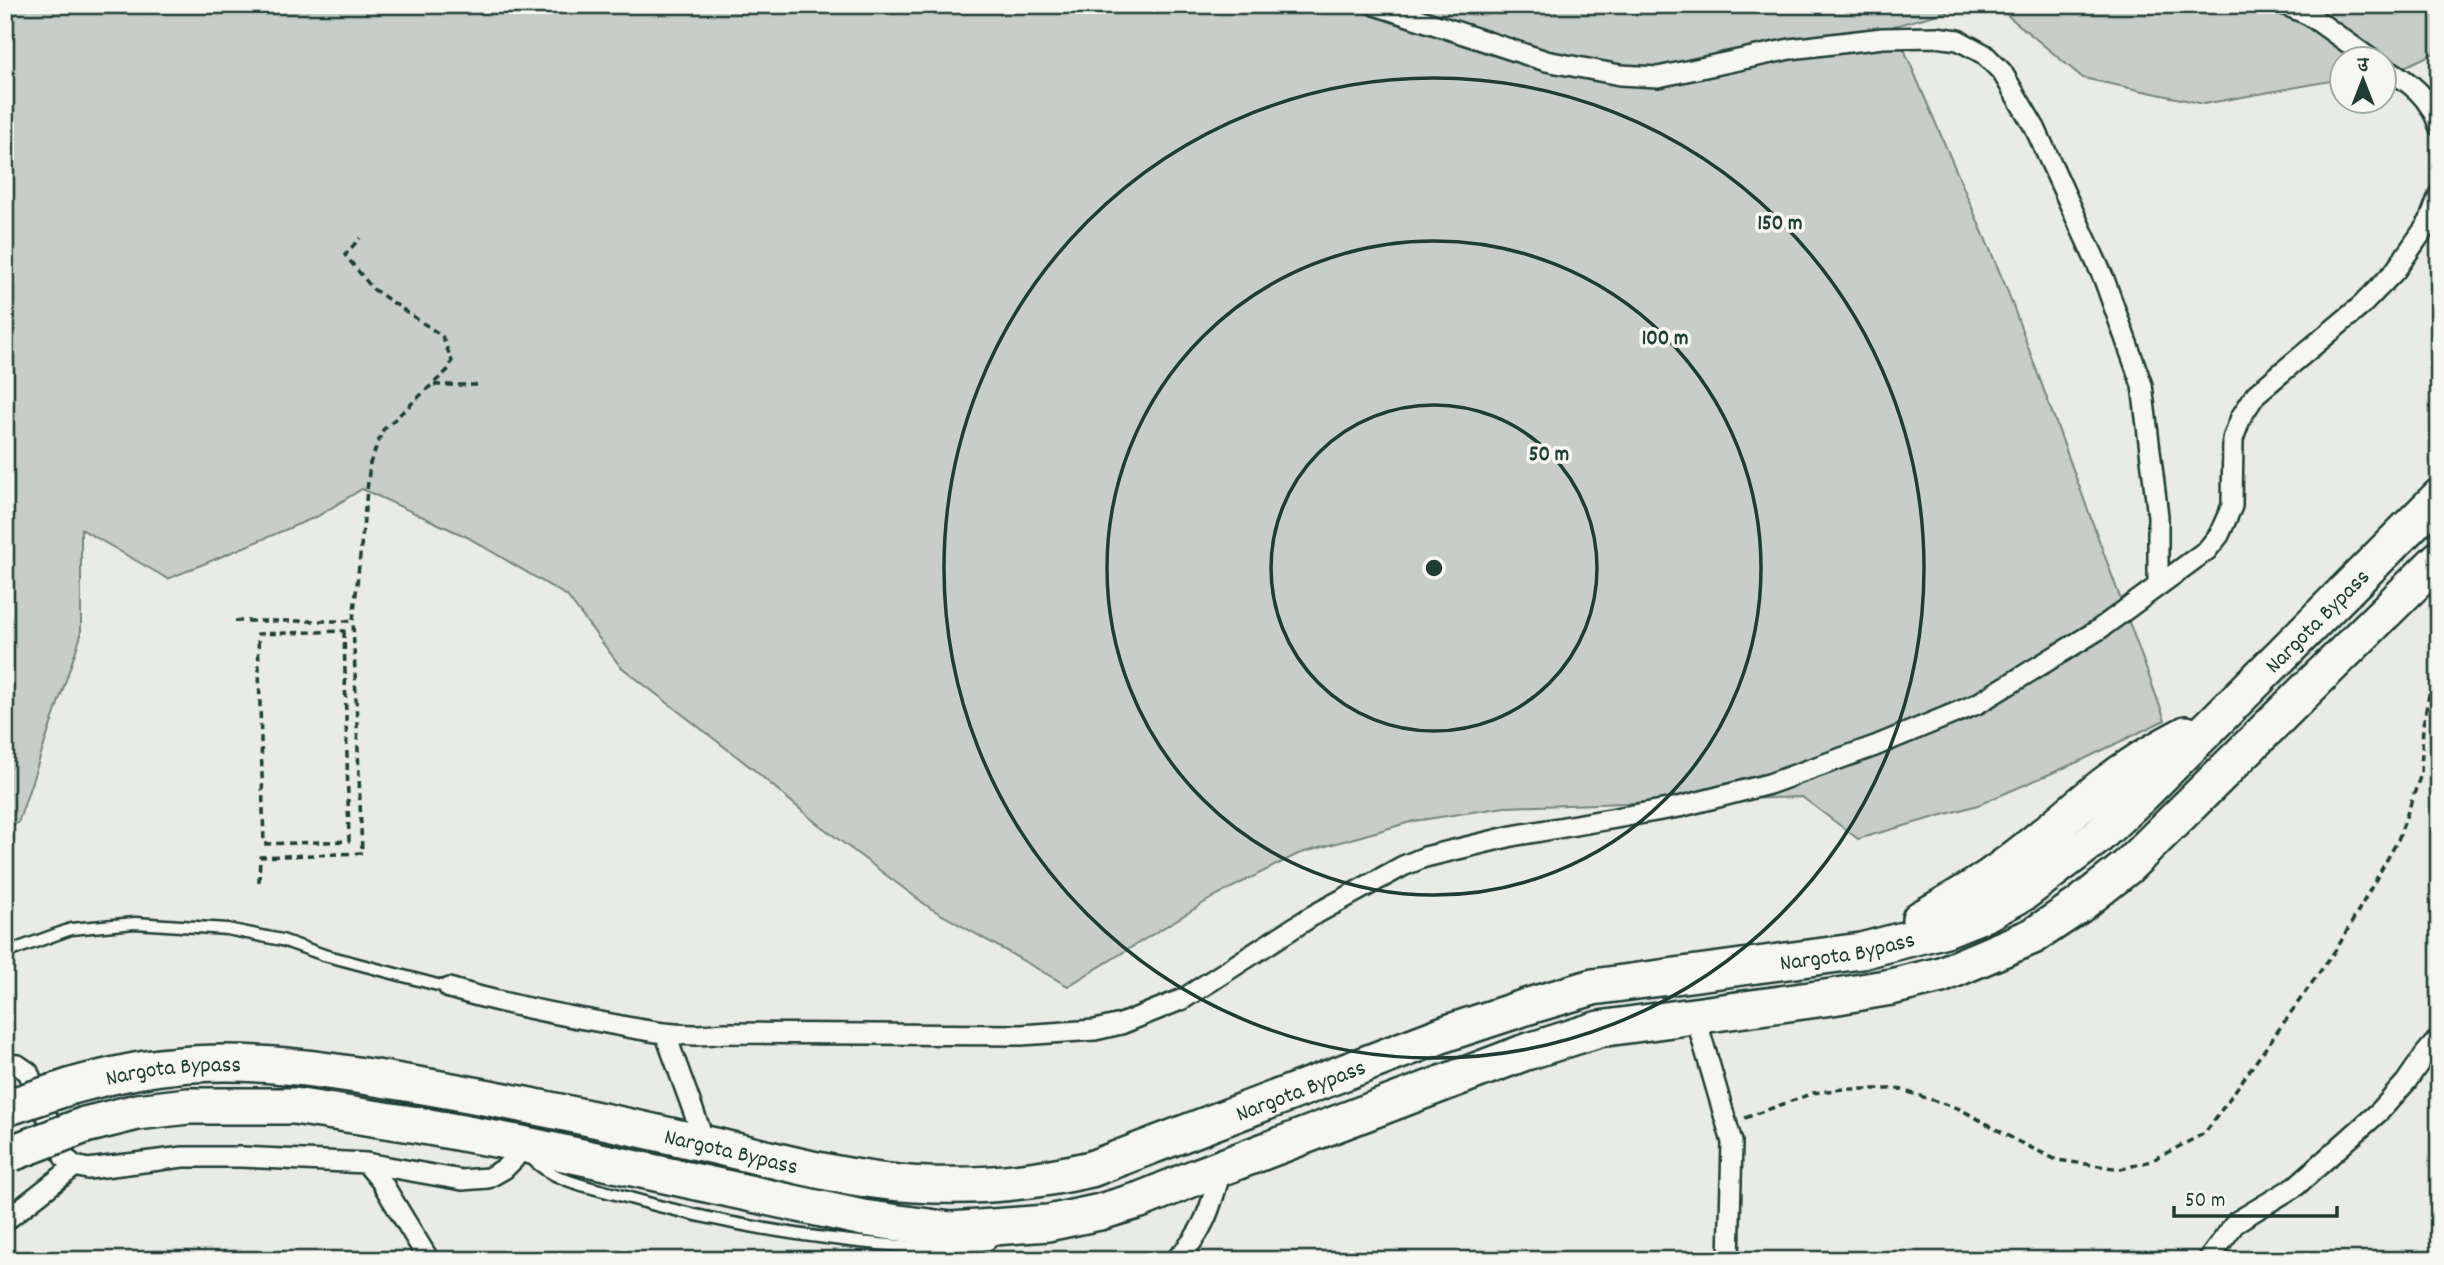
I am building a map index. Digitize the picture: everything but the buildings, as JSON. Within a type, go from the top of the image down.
[{"type":"highway","name":"Nargota Bypass","points":[[7,1108],[119,1073],[171,1065],[268,1064],[461,1092],[880,1181],[969,1186],[1010,1185],[1091,1169],[1447,1033],[1593,987],[1861,951],[1946,929],[1986,913],[2023,893],[2098,836],[2439,497]]},
{"type":"highway","name":"Nargota Bypass","points":[[9,1155],[85,1125],[137,1112],[188,1106],[294,1106],[524,1145],[910,1226],[951,1230],[1034,1230],[1140,1200],[1444,1082],[1522,1053],[1599,1029],[1891,987],[1941,975],[2033,936],[2078,906],[2127,867],[2439,559]]},
{"type":"street","points":[[1376,5],[1546,61],[1620,75],[1658,77],[1790,49],[1913,36],[1958,40],[1984,54],[2002,72],[2035,128],[2104,279],[2142,385],[2158,516],[2158,584]]},
{"type":"street","points":[[2285,5],[2309,15],[2352,46]]},
{"type":"street","points":[[2398,75],[2423,94],[2439,126]]},
{"type":"street","points":[[449,988],[508,1005],[665,1033],[701,1036],[724,1033],[1021,1035],[1094,1030],[1121,1024],[1183,999],[1312,916],[1402,866],[1424,857],[1512,836],[1679,807],[1769,784],[1875,746],[1977,704],[2098,630],[2207,550],[2227,521],[2231,506],[2233,439],[2241,417],[2256,394],[2361,306],[2395,271],[2429,222],[2439,195]]},
{"type":"street","points":[[1695,1015],[1727,1125],[1733,1158],[1729,1260]]},
{"type":"street","points":[[665,1033],[705,1143]]},
{"type":"street","points":[[2208,1260],[2236,1222],[2296,1186],[2380,1111],[2439,1038]]},
{"type":"street","points":[[5,1064],[19,1065],[32,1077],[64,1157],[75,1166],[88,1169],[183,1157],[366,1163],[462,1180],[488,1178],[504,1169],[524,1145]]},
{"type":"street","points":[[366,1163],[381,1181],[429,1260]]},
{"type":"street","points":[[5,1221],[75,1166]]},
{"type":"street","points":[[1175,1260],[1189,1247],[1209,1214],[1222,1167]]},
{"type":"lane","points":[[5,953],[71,929],[135,923],[227,929],[282,940],[324,955],[449,988]]},
{"type":"lane","points":[[524,1145],[537,1165],[570,1181],[740,1226],[899,1247],[971,1247],[999,1242]]},
{"type":"path","points":[[259,882],[260,857],[362,853],[353,621],[370,463],[383,430],[449,369],[452,361],[442,336],[373,289],[345,255],[360,238]]},
{"type":"path","points":[[432,385],[479,385]]},
{"type":"path","points":[[235,621],[353,621]]},
{"type":"path","points":[[344,632],[349,841],[264,844],[258,634],[344,632]]},
{"type":"path","points":[[1727,1125],[1813,1093],[1878,1088],[1899,1089],[1960,1109],[2057,1160],[2121,1169],[2151,1161],[2205,1133],[2339,945],[2398,840],[2421,774],[2423,725],[2429,695],[2439,677]]},
{"type":"shaded area","points":[[5,5],[1972,5],[1894,26],[2006,287],[2165,720],[2080,761],[1978,805],[1858,839],[1802,797],[1505,807],[1414,821],[1298,854],[1217,895],[1068,986],[930,908],[814,821],[753,769],[620,666],[567,596],[467,537],[362,489],[318,516],[168,579],[81,529],[81,635],[18,823],[5,827]]},
{"type":"shaded area","points":[[1995,5],[2439,5],[2439,51],[2400,69],[2398,46],[2328,46],[2328,82],[2204,104],[2083,78]]}]
